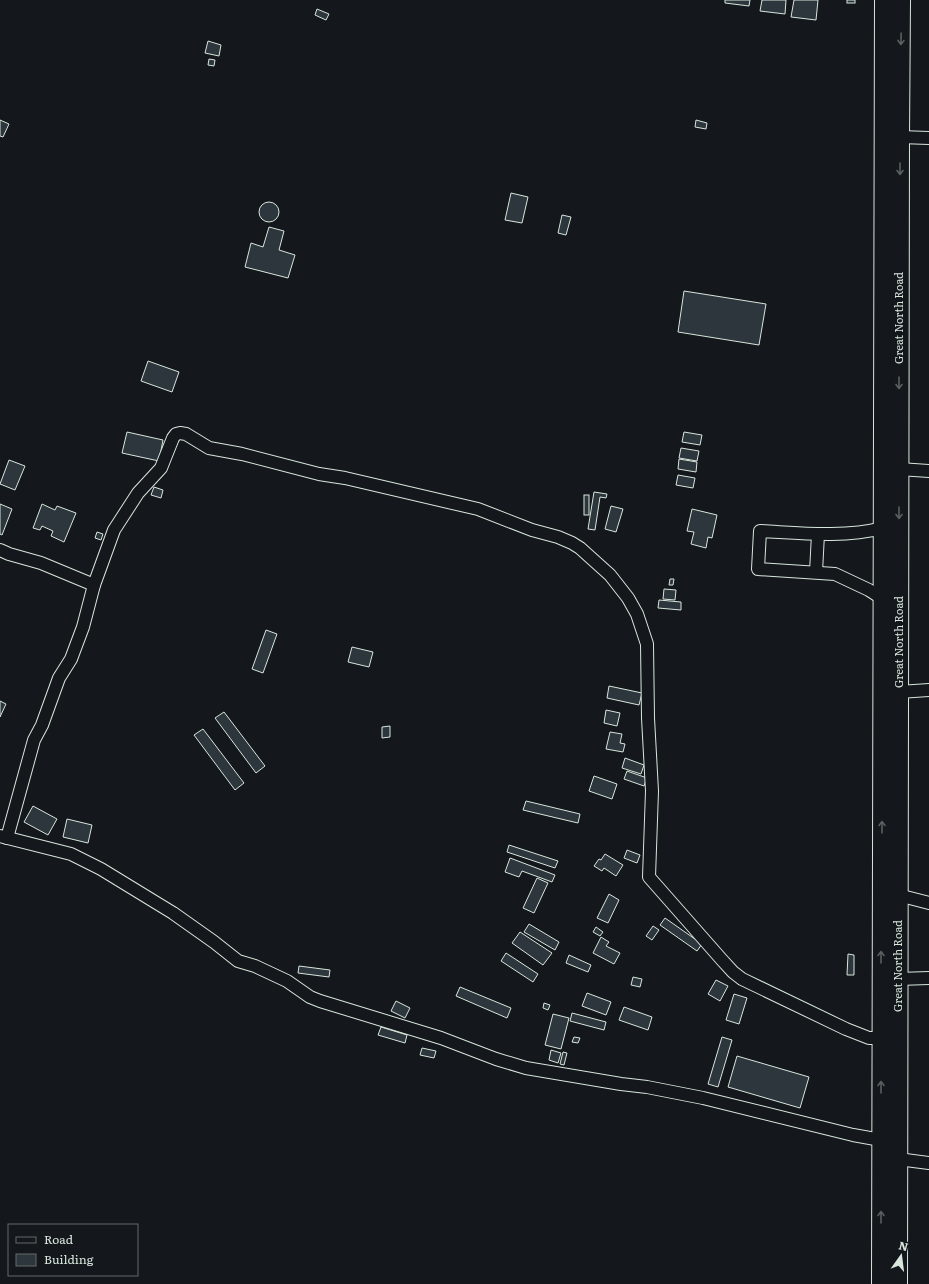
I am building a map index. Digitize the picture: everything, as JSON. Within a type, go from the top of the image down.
[{"type":"highway","name":"Great North Road","points":[[884,0],[883,599],[890,694],[898,895],[898,1284]]},
{"type":"highway","name":"Great North Road","points":[[881,1284],[881,1038],[890,694],[899,469],[902,0]]},
{"type":"street","points":[[900,137],[929,138]]},
{"type":"street","points":[[881,1038],[869,1038],[846,1029],[742,979],[722,960],[649,877],[652,791],[648,718],[647,644],[637,614],[618,584],[599,564],[572,543],[558,537],[532,530],[478,509],[345,478],[319,474],[242,454],[209,448],[186,434],[176,434],[161,468],[138,493],[114,530],[94,585],[83,627],[71,659],[59,678],[42,725],[32,747],[3,837],[71,854],[101,869],[173,913],[238,961],[255,966],[286,981],[310,997],[320,1001],[441,1038],[496,1059],[526,1068],[647,1087],[703,1098],[853,1135],[881,1140]]},
{"type":"street","points":[[899,469],[929,471]]},
{"type":"street","points":[[883,528],[869,531],[818,534],[760,531],[758,569],[835,574],[869,590],[883,599]]},
{"type":"street","points":[[816,572],[818,534]]},
{"type":"street","points":[[0,550],[8,554],[41,563],[94,585]]},
{"type":"street","points":[[890,694],[929,690]]},
{"type":"street","points":[[898,895],[929,903]]},
{"type":"street","points":[[898,980],[929,978]]},
{"type":"street","points":[[898,1158],[929,1163]]},
{"type":"building","points":[[725,0],[750,0],[749,6],[725,3]]},
{"type":"building","points":[[762,0],[786,0],[785,14],[760,11]]},
{"type":"building","points":[[794,0],[818,0],[816,20],[791,17]]},
{"type":"building","points":[[847,0],[855,0],[855,3],[847,3]]},
{"type":"building","points":[[317,9],[329,14],[326,20],[315,15]]},
{"type":"building","points":[[208,41],[221,45],[219,56],[205,53]]},
{"type":"building","points":[[209,59],[215,60],[214,66],[208,65]]},
{"type":"building","points":[[0,120],[9,124],[3,137],[0,136]]},
{"type":"building","points":[[696,120],[707,123],[706,129],[695,127]]},
{"type":"building","points":[[511,193],[528,197],[522,223],[505,220]]},
{"type":"building","points":[[269,202],[276,205],[279,212],[276,219],[269,222],[262,219],[259,212],[262,205]]},
{"type":"building","points":[[562,215],[571,217],[566,235],[558,233]]},
{"type":"building","points":[[269,227],[284,231],[279,250],[295,255],[288,278],[245,267],[251,243],[263,247]]},
{"type":"building","points":[[684,291],[766,304],[759,345],[678,332]]},
{"type":"building","points":[[148,361],[179,372],[172,392],[141,381]]},
{"type":"building","points":[[127,432],[163,440],[159,461],[122,453]]},
{"type":"building","points":[[684,432],[702,435],[700,445],[682,442]]},
{"type":"building","points":[[681,448],[699,451],[697,461],[679,458]]},
{"type":"building","points":[[679,459],[697,462],[696,472],[678,469]]},
{"type":"building","points":[[9,460],[25,466],[15,490],[0,484]]},
{"type":"building","points":[[678,475],[695,478],[693,488],[676,485]]},
{"type":"building","points":[[154,487],[163,490],[161,498],[151,495]]},
{"type":"building","points":[[594,492],[607,494],[606,498],[600,497],[595,530],[588,529]]},
{"type":"building","points":[[584,495],[589,495],[589,515],[584,515]]},
{"type":"building","points":[[0,504],[12,509],[2,535],[0,534]]},
{"type":"building","points":[[42,504],[55,510],[57,506],[76,513],[64,542],[51,536],[53,531],[42,526],[40,530],[33,528]]},
{"type":"building","points":[[611,506],[623,509],[616,532],[605,529]]},
{"type":"building","points":[[692,509],[717,515],[712,538],[708,537],[706,548],[691,544],[694,532],[687,531]]},
{"type":"building","points":[[97,532],[103,534],[101,540],[95,538]]},
{"type":"building","points":[[670,579],[674,579],[673,585],[669,585]]},
{"type":"building","points":[[664,589],[676,590],[675,600],[663,599]]},
{"type":"building","points":[[659,600],[681,602],[681,610],[658,608]]},
{"type":"building","points":[[266,630],[277,634],[263,673],[252,669]]},
{"type":"building","points":[[352,647],[373,652],[369,667],[348,662]]},
{"type":"building","points":[[609,686],[642,693],[639,705],[607,698]]},
{"type":"building","points":[[0,701],[6,704],[0,717]]},
{"type":"building","points":[[606,710],[620,713],[617,726],[604,723]]},
{"type":"building","points":[[224,712],[265,766],[256,773],[215,718]]},
{"type":"building","points":[[390,726],[390,737],[382,738],[382,727]]},
{"type":"building","points":[[203,729],[244,783],[235,790],[194,735]]},
{"type":"building","points":[[610,732],[622,734],[620,743],[625,744],[623,752],[606,749]]},
{"type":"building","points":[[625,758],[644,765],[641,774],[622,768]]},
{"type":"building","points":[[627,771],[647,778],[644,786],[624,779]]},
{"type":"building","points":[[594,776],[617,784],[612,799],[589,791]]},
{"type":"building","points":[[526,801],[580,814],[578,823],[523,810]]},
{"type":"building","points":[[33,806],[57,819],[48,835],[24,822]]},
{"type":"building","points":[[67,819],[92,825],[88,843],[63,837]]},
{"type":"building","points":[[509,845],[558,861],[555,868],[507,852]]},
{"type":"building","points":[[627,850],[640,855],[637,863],[624,858]]},
{"type":"building","points":[[605,854],[623,865],[616,876],[604,868],[602,871],[594,866]]},
{"type":"building","points":[[510,858],[555,875],[552,882],[522,871],[519,877],[505,872]]},
{"type":"building","points":[[537,878],[548,883],[534,913],[523,908]]},
{"type":"building","points":[[609,894],[619,900],[608,923],[597,918]]},
{"type":"building","points":[[665,918],[702,944],[697,951],[660,925]]},
{"type":"building","points":[[529,924],[559,942],[555,950],[524,932]]},
{"type":"building","points":[[653,926],[659,930],[652,940],[646,936]]},
{"type":"building","points":[[596,927],[603,932],[600,936],[593,932]]},
{"type":"building","points":[[520,932],[552,953],[543,965],[512,943]]},
{"type":"building","points":[[601,937],[609,942],[606,946],[620,953],[614,964],[593,953]]},
{"type":"building","points":[[506,953],[538,974],[533,982],[501,961]]},
{"type":"building","points":[[848,954],[854,955],[854,975],[847,975]]},
{"type":"building","points":[[569,955],[591,965],[588,972],[566,963]]},
{"type":"building","points":[[299,966],[330,970],[329,977],[298,973]]},
{"type":"building","points":[[633,977],[642,979],[640,987],[631,985]]},
{"type":"building","points":[[716,980],[728,986],[720,1001],[708,994]]},
{"type":"building","points":[[460,987],[511,1008],[507,1018],[456,996]]},
{"type":"building","points":[[587,993],[611,1002],[606,1015],[582,1006]]},
{"type":"building","points":[[734,994],[747,998],[739,1024],[726,1020]]},
{"type":"building","points":[[396,1001],[410,1008],[405,1018],[391,1011]]},
{"type":"building","points":[[544,1003],[550,1005],[548,1010],[543,1008]]},
{"type":"building","points":[[624,1007],[652,1017],[648,1030],[619,1020]]},
{"type":"building","points":[[572,1013],[606,1022],[604,1030],[570,1021]]},
{"type":"building","points":[[553,1014],[569,1018],[561,1049],[545,1045]]},
{"type":"building","points":[[381,1027],[407,1035],[405,1043],[378,1035]]},
{"type":"building","points":[[574,1037],[580,1038],[578,1043],[572,1042]]},
{"type":"building","points":[[722,1037],[732,1040],[718,1087],[708,1084]]},
{"type":"building","points":[[422,1048],[436,1051],[434,1058],[420,1055]]},
{"type":"building","points":[[551,1050],[561,1053],[558,1063],[549,1060]]},
{"type":"building","points":[[563,1052],[567,1053],[564,1065],[560,1064]]},
{"type":"building","points":[[737,1056],[809,1077],[800,1108],[728,1087]]}]
